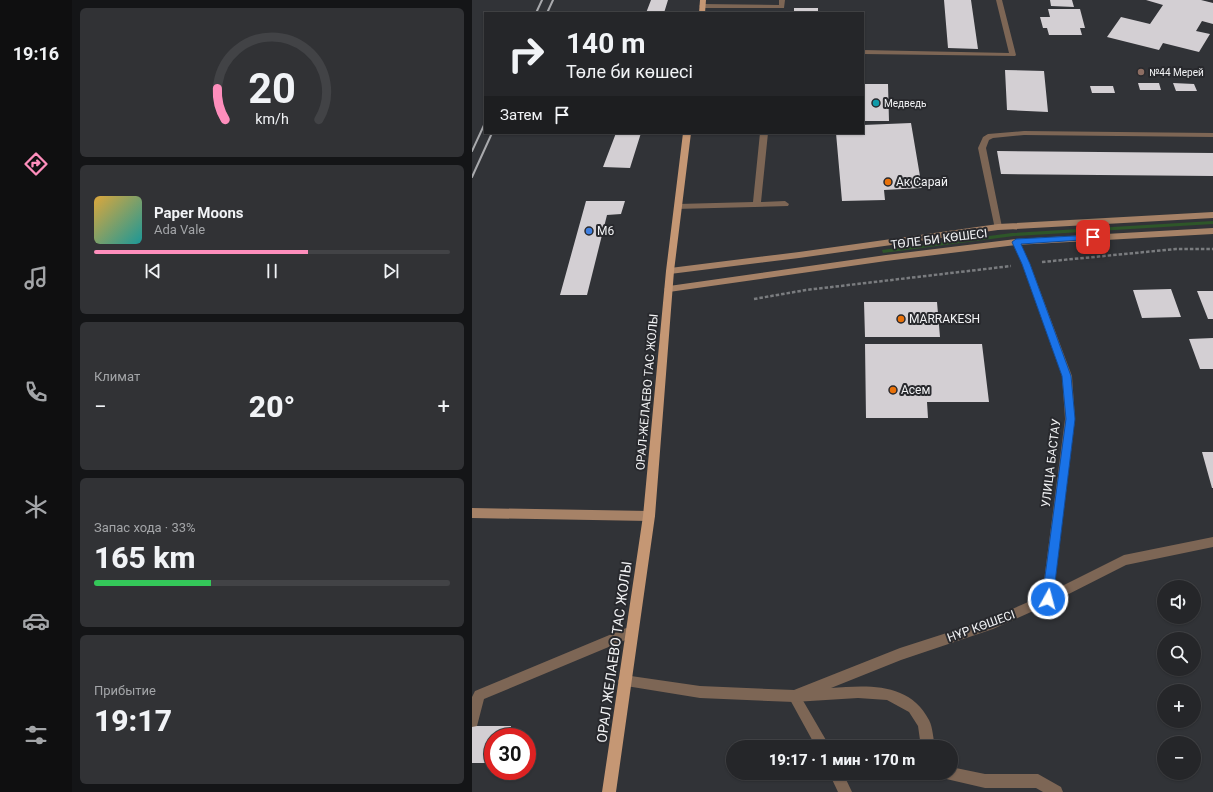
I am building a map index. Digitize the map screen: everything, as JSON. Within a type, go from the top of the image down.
[{"type":"main road","name":"ОРАЛ-ЖЕЛАЕВО ТАС ЖОЛЫ","points":[[649,516],[670,271],[687,134]]},
{"type":"main road","name":"ТӨЛЕ БИ КӨШЕСІ","points":[[670,271],[806,254],[998,227],[1213,214]]},
{"type":"main road","name":"ТӨЛЕ БИ КӨШЕСІ","points":[[669,289],[840,264],[1016,242],[1213,231]]},
{"type":"main road","points":[[472,513],[649,516]]},
{"type":"main road","name":"ОРАЛ ЖЕЛАЕВО ТАС ЖОЛЫ","points":[[609,792],[649,516]]},
{"type":"street","points":[[702,6],[782,7],[782,0]]},
{"type":"street","points":[[864,52],[1013,55],[999,0]]},
{"type":"street","points":[[998,227],[982,148],[986,139],[992,136],[1024,133],[1213,135]]},
{"type":"street","points":[[756,204],[764,134]]},
{"type":"street","points":[[678,207],[784,204]]},
{"type":"street","name":"УЛИЦА БАСТАУ","points":[[1016,242],[1026,264],[1067,376],[1070,419],[1048,599]]},
{"type":"street","name":"НҰР КӨШЕСІ","points":[[794,696],[900,654],[989,625],[1048,599],[1124,560],[1213,542]]},
{"type":"street","points":[[472,721],[479,695],[631,632]]},
{"type":"street","points":[[624,681],[700,692],[794,696],[858,692],[888,694],[914,708],[924,724],[927,740]]},
{"type":"street","points":[[794,696],[819,740]]},
{"type":"street","points":[[958,775],[985,781],[1038,781],[1056,792]]},
{"type":"street","points":[[839,780],[845,792]]},
{"type":"path","points":[[754,299],[806,290],[1026,264],[1176,250],[1213,249]]},
{"type":"green space","points":[[1213,221],[1213,224],[1014,236],[883,253],[882,250],[1012,233]]},
{"type":"building","points":[[651,0],[668,0],[664,12],[646,12]]},
{"type":"building","points":[[944,0],[971,0],[978,49],[948,48]]},
{"type":"building","points":[[1050,0],[1072,0],[1074,7],[1051,6]]},
{"type":"building","points":[[1146,0],[1201,0],[1213,3],[1213,24],[1202,21],[1196,31],[1210,34],[1199,52],[1163,43],[1159,50],[1107,37],[1121,17],[1150,24],[1163,5]]},
{"type":"building","points":[[794,8],[818,8],[818,12],[794,12]]},
{"type":"building","points":[[1048,9],[1080,9],[1085,28],[1080,28],[1082,35],[1049,35],[1047,28],[1043,28],[1040,17],[1050,17]]},
{"type":"building","points":[[1005,70],[1044,71],[1048,112],[1007,110]]},
{"type":"building","points":[[1138,83],[1159,83],[1161,90],[1140,90]]},
{"type":"building","points":[[1173,83],[1194,84],[1197,91],[1176,91]]},
{"type":"building","name":"Медведь","points":[[864,84],[888,84],[889,121],[864,121]]},
{"type":"building","points":[[1090,86],[1113,86],[1115,93],[1092,93]]},
{"type":"building","points":[[911,123],[922,188],[884,190],[885,200],[842,201],[836,134],[864,134],[864,125]]},
{"type":"building","points":[[616,134],[641,134],[630,168],[603,167]]},
{"type":"building","points":[[997,151],[1213,153],[1213,176],[1001,174]]},
{"type":"building","points":[[586,201],[625,201],[621,214],[607,215],[587,295],[560,295]]},
{"type":"building","points":[[1171,289],[1181,317],[1142,318],[1133,290]]},
{"type":"building","points":[[1197,291],[1213,291],[1213,319],[1208,319]]},
{"type":"building","points":[[864,302],[937,302],[940,337],[865,337]]},
{"type":"building","points":[[1213,338],[1213,369],[1200,369],[1189,339]]},
{"type":"building","points":[[865,344],[982,344],[989,402],[927,402],[928,418],[866,418]]},
{"type":"building","points":[[1202,452],[1213,452],[1213,488],[1212,488]]},
{"type":"building","points":[[472,726],[511,726],[511,728],[484,728],[484,763],[472,763]]},
{"type":"railway","points":[[536,12],[542,0]]},
{"type":"railway","points":[[547,12],[553,0]]},
{"type":"railway","points":[[472,151],[484,125]]},
{"type":"railway","points":[[472,177],[492,134]]},
{"type":"place","name":"№44 Мерей","points":[[1141,72]]},
{"type":"place","name":"Медведь","points":[[876,103]]},
{"type":"place","name":"Ак Сарай","points":[[888,182]]},
{"type":"place","name":"М6","points":[[589,231]]},
{"type":"place","name":"MARRAKESH","points":[[901,319]]},
{"type":"place","name":"Асем","points":[[893,390]]},
{"type":"route","points":[[1048,599],[1070,419],[1067,376],[1026,264],[1016,242],[1093,237]]}]
